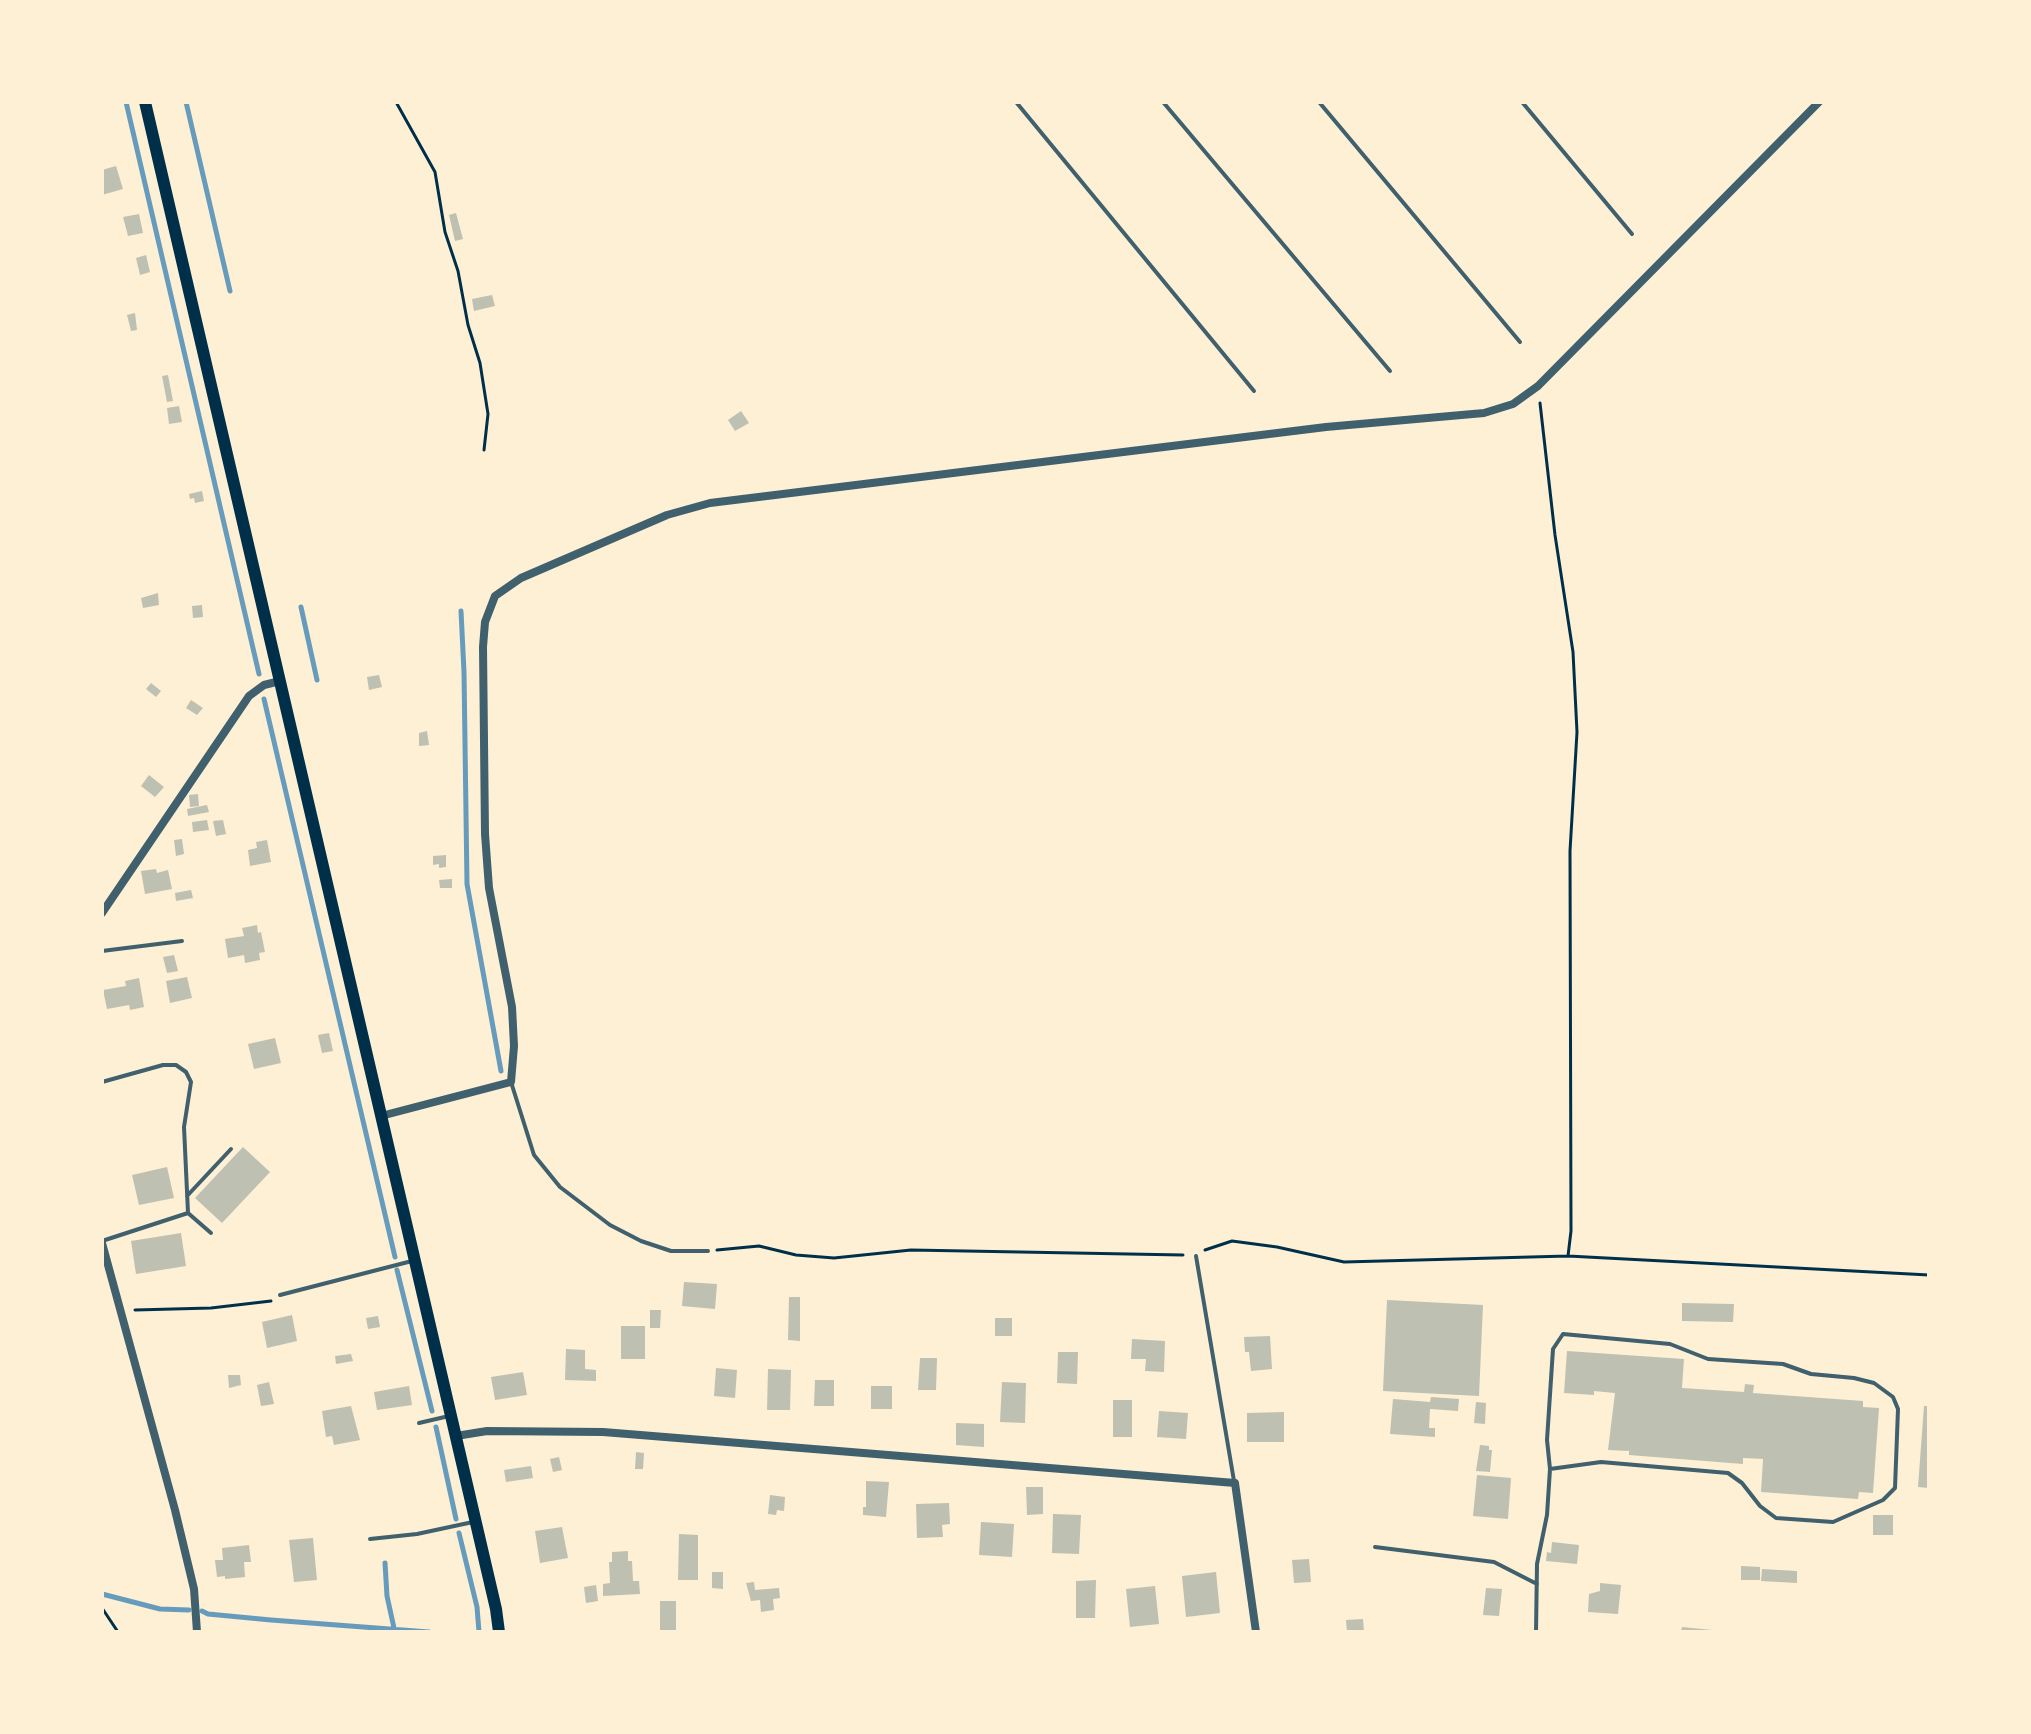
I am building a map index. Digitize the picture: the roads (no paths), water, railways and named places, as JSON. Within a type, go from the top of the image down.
[{"type":"main road","points":[[145,102],[476,1521],[499,1632]]},
{"type":"street","points":[[381,1116],[511,1082],[514,1028],[489,888],[485,834],[483,647],[485,622],[495,596],[521,578],[667,515],[710,503],[1326,427],[1484,413],[1513,404],[1538,386],[1819,102]]},
{"type":"street","points":[[102,913],[249,696],[264,685],[280,681]]},
{"type":"street","points":[[102,1242],[175,1510],[194,1589],[197,1632]]},
{"type":"street","points":[[456,1436],[487,1431],[603,1432],[1235,1483],[1256,1632]]},
{"type":"lane","points":[[1016,102],[1254,391]]},
{"type":"lane","points":[[1163,102],[1390,371]]},
{"type":"lane","points":[[1319,102],[1520,342]]},
{"type":"lane","points":[[1522,102],[1632,234]]},
{"type":"lane","points":[[102,951],[182,941]]},
{"type":"lane","points":[[102,1082],[163,1065],[176,1065],[186,1072],[191,1082],[184,1127],[188,1213],[211,1233]]},
{"type":"lane","points":[[511,1082],[534,1155],[560,1187],[610,1225],[641,1241],[671,1251],[708,1251]]},
{"type":"lane","points":[[187,1196],[231,1149]]},
{"type":"lane","points":[[102,1242],[188,1213]]},
{"type":"lane","points":[[1196,1256],[1235,1483]]},
{"type":"lane","points":[[280,1295],[415,1260]]},
{"type":"lane","points":[[1536,1632],[1537,1564],[1547,1515],[1550,1469],[1547,1440],[1553,1349],[1563,1334],[1670,1344],[1708,1359],[1783,1364],[1811,1374],[1854,1378],[1874,1383],[1893,1397],[1898,1409],[1895,1488],[1883,1500],[1833,1522],[1776,1518],[1728,1473],[1601,1462],[1550,1469]]},
{"type":"lane","points":[[419,1423],[451,1416]]},
{"type":"lane","points":[[370,1539],[417,1534],[476,1521]]},
{"type":"lane","points":[[1375,1547],[1494,1562],[1537,1584]]},
{"type":"waterway","points":[[126,102],[259,674]]},
{"type":"waterway","points":[[186,102],[230,291]]},
{"type":"waterway","points":[[301,607],[317,680]]},
{"type":"waterway","points":[[461,611],[467,884],[501,1071]]},
{"type":"waterway","points":[[264,699],[395,1257]]},
{"type":"waterway","points":[[397,1270],[432,1411]]},
{"type":"waterway","points":[[436,1427],[456,1519]]},
{"type":"waterway","points":[[459,1533],[477,1607],[479,1632]]},
{"type":"waterway","points":[[385,1563],[387,1596],[394,1628]]},
{"type":"waterway","points":[[102,1594],[160,1609],[189,1610]]},
{"type":"waterway","points":[[202,1611],[271,1620],[429,1632]]}]
